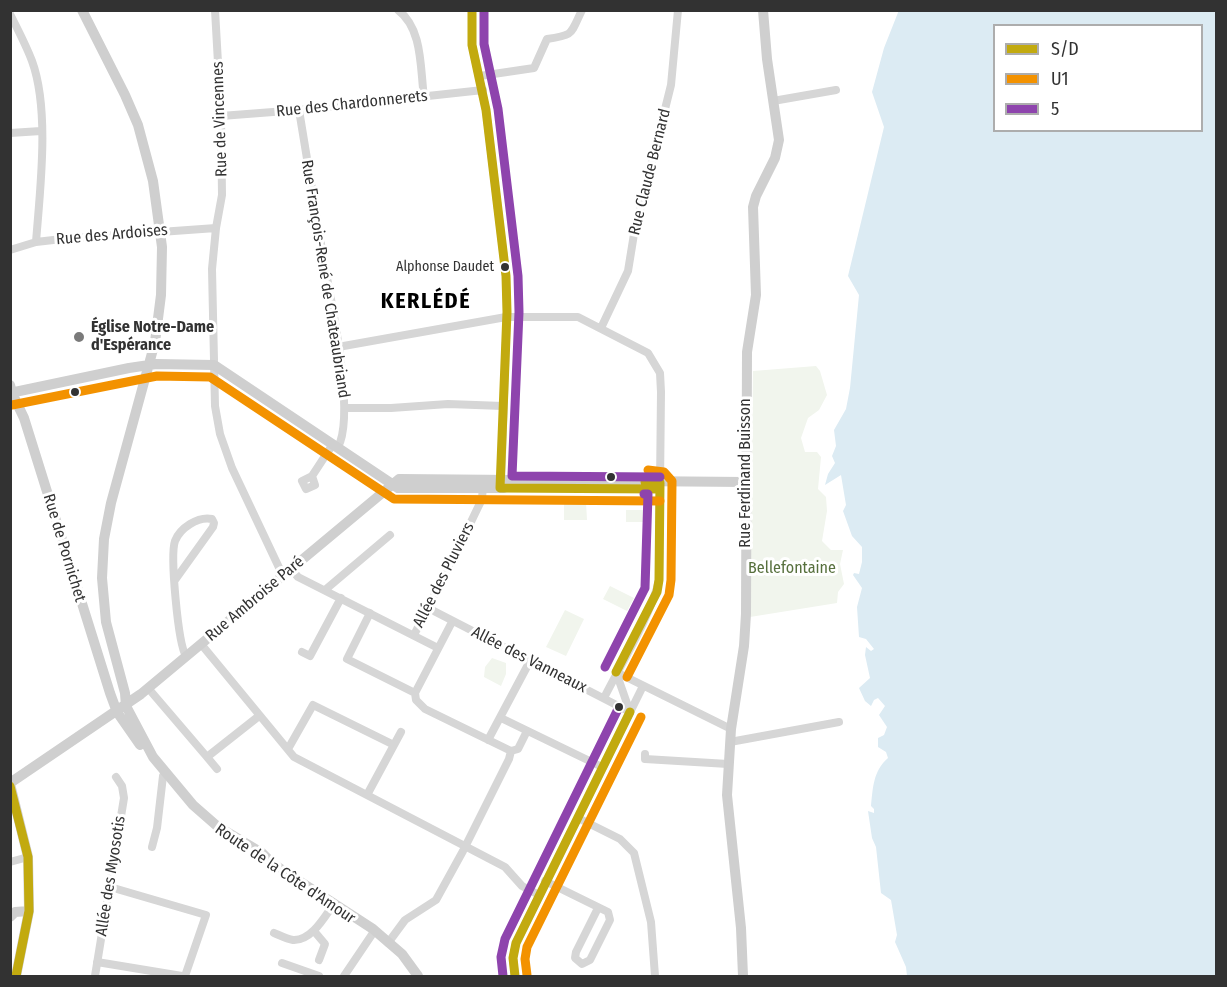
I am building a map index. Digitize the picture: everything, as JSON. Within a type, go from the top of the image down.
[{"type":"street","points":[[82,10],[138,125],[153,181],[160,231],[162,282],[159,316],[149,365],[111,503],[102,554],[103,599],[111,641],[126,693],[121,709]]},
{"type":"street","name":"Rue de Vincennes","points":[[215,10],[221,116],[222,195],[212,269],[215,406],[220,434],[235,477],[287,573]]},
{"type":"street","points":[[398,10],[415,32],[424,97]]},
{"type":"street","points":[[472,10],[472,45],[483,90],[506,276],[501,484]]},
{"type":"street","points":[[480,76],[534,68],[547,39],[567,36],[571,33],[582,10]]},
{"type":"street","name":"Rue Claude Bernard","points":[[601,328],[628,271],[634,234],[671,85],[678,10]]},
{"type":"street","name":"Rue Ferdinand Buisson","points":[[743,976],[741,928],[727,795],[731,729],[745,635],[747,352],[756,295],[753,207],[778,150],[779,140],[763,10]]},
{"type":"street","points":[[10,14],[32,62],[38,87],[41,178],[36,242]]},
{"type":"street","name":"Rue des Chardonnerets","points":[[221,116],[483,90]]},
{"type":"street","points":[[773,101],[836,90]]},
{"type":"street","name":"Rue François-René de Chateaubriand","points":[[299,110],[338,347],[345,408],[343,436],[336,445]]},
{"type":"street","points":[[10,133],[41,131]]},
{"type":"street","name":"Rue des Ardoises","points":[[10,250],[36,242],[216,228]]},
{"type":"street","points":[[338,347],[506,317],[578,317],[648,353],[660,373],[659,580],[650,607],[604,698]]},
{"type":"street","points":[[10,413],[11,390],[149,365],[214,365],[398,488],[483,484],[745,486]]},
{"type":"street","name":"Rue de Pornichet","points":[[11,390],[24,418],[121,709]]},
{"type":"street","points":[[345,408],[392,408],[448,404],[503,406]]},
{"type":"street","points":[[312,476],[336,445]]},
{"type":"street","name":"Rue Ambroise Paré","points":[[10,783],[121,709],[148,688],[392,483]]},
{"type":"street","name":"Allée des Pluviers","points":[[414,635],[482,499],[483,484]]},
{"type":"street","points":[[175,580],[213,527],[212,519],[199,519],[179,533],[173,548],[175,580],[181,646],[186,656]]},
{"type":"street","points":[[325,590],[390,535]]},
{"type":"street","points":[[287,573],[298,576],[438,648]]},
{"type":"street","points":[[302,652],[310,656],[341,598]]},
{"type":"street","name":"Allée des Vanneaux","points":[[428,608],[630,712]]},
{"type":"street","points":[[370,612],[347,659],[415,693]]},
{"type":"street","points":[[452,621],[415,693],[416,700],[425,709],[511,751],[518,749],[527,732]]},
{"type":"street","points":[[201,644],[294,757],[505,867],[519,883],[539,895]]},
{"type":"street","points":[[489,740],[530,661]]},
{"type":"street","points":[[616,672],[731,729]]},
{"type":"street","points":[[616,672],[630,712]]},
{"type":"street","points":[[515,976],[513,958],[516,943],[643,686]]},
{"type":"street","points":[[148,688],[217,769]]},
{"type":"street","points":[[288,749],[314,705],[394,745]]},
{"type":"street","name":"Route de la Côte d'Amour","points":[[121,709],[153,757],[193,805],[217,826],[232,833],[262,853],[273,864],[373,929],[402,954],[418,976]]},
{"type":"street","name":"Route de la Côte d'Amour","points":[[121,709],[163,776],[192,808],[214,827],[373,933],[401,961],[411,976]]},
{"type":"street","points":[[207,757],[259,716]]},
{"type":"street","points":[[501,718],[602,767]]},
{"type":"street","points":[[730,742],[839,722]]},
{"type":"street","points":[[367,795],[401,732]]},
{"type":"street","points":[[388,943],[405,920],[436,900],[509,759],[511,751]]},
{"type":"street","points":[[645,754],[645,759],[728,764]]},
{"type":"street","points":[[152,847],[157,828],[163,776]]},
{"type":"street","name":"Allée des Myosotis","points":[[94,976],[124,798],[122,786],[116,777]]},
{"type":"street","points":[[10,783],[28,857],[29,910],[18,976]]},
{"type":"street","points":[[578,818],[620,839],[634,853],[651,922],[655,976]]},
{"type":"street","points":[[10,862],[28,857]]},
{"type":"street","points":[[545,881],[608,912],[610,915],[610,920],[590,960],[582,964],[576,958],[576,952],[598,908]]},
{"type":"street","points":[[97,962],[184,976],[206,915],[110,887]]},
{"type":"street","points":[[274,933],[293,940],[314,931],[333,905]]},
{"type":"street","points":[[10,917],[15,912],[29,910]]},
{"type":"street","points":[[314,931],[325,944],[319,960]]},
{"type":"street","points":[[345,976],[373,933]]},
{"type":"street","points":[[282,963],[319,976]]},
{"type":"green space","name":"Bellefontaine","points":[[816,366],[820,371],[827,395],[819,410],[808,418],[801,438],[805,452],[817,452],[821,457],[818,489],[826,497],[827,511],[822,541],[831,550],[843,550],[840,564],[844,584],[838,592],[837,603],[750,617],[753,371]]},
{"type":"green space","points":[[564,502],[586,502],[587,520],[564,520]]},
{"type":"green space","points":[[626,510],[645,510],[645,522],[626,522]]},
{"type":"green space","points":[[610,586],[634,598],[627,611],[603,599]]},
{"type":"green space","points":[[565,610],[584,619],[566,656],[546,647]]},
{"type":"green space","points":[[492,658],[506,663],[506,674],[501,686],[484,677],[485,667]]},
{"type":"shaded area","points":[[899,10],[1216,11],[1216,976],[907,976],[906,967],[895,942],[897,935],[891,900],[881,893],[876,847],[872,838],[868,811],[874,813],[871,806],[875,780],[879,768],[888,758],[886,752],[878,747],[878,738],[884,735],[887,727],[879,715],[885,706],[878,698],[871,706],[865,701],[859,688],[870,678],[865,655],[866,647],[871,651],[874,649],[866,639],[859,637],[857,607],[862,588],[853,575],[854,573],[859,574],[862,547],[852,536],[843,511],[846,505],[841,475],[825,485],[828,474],[835,463],[832,456],[836,446],[834,430],[846,409],[850,388],[859,295],[848,276],[884,127],[872,92],[884,48]]},
{"type":"transit line","name":"S/D","points":[[472,10],[472,45],[486,110],[506,276],[507,312],[500,488],[660,489]]},
{"type":"transit line","name":"5","points":[[484,10],[484,44],[498,109],[518,276],[519,312],[512,476],[660,477]]},
{"type":"transit line","name":"U1","points":[[12,405],[157,376],[210,377],[394,499],[660,501]]},
{"type":"transit line","name":"U1","points":[[627,677],[669,595],[671,580],[672,481],[664,472],[648,470]]},
{"type":"transit line","name":"S/D","points":[[616,672],[657,592],[659,580],[660,483],[645,482]]},
{"type":"transit line","name":"5","points":[[605,667],[645,588],[648,494],[644,494]]},
{"type":"transit line","name":"5","points":[[503,976],[501,957],[505,939],[619,707]]},
{"type":"transit line","name":"S/D","points":[[515,976],[513,958],[516,943],[630,712]]},
{"type":"transit line","name":"U1","points":[[527,975],[525,959],[527,947],[641,717]]},
{"type":"transit line","name":"S/D","points":[[10,786],[28,857],[29,911],[16,976]]},
{"type":"place","name":"Alphonse Daudet","points":[[505,267]]},
{"type":"place","name":"Église Notre-Dame d'Espérance","points":[[79,337]]},
{"type":"district","name":"KERLÉDÉ","points":[[426,302]]}]
